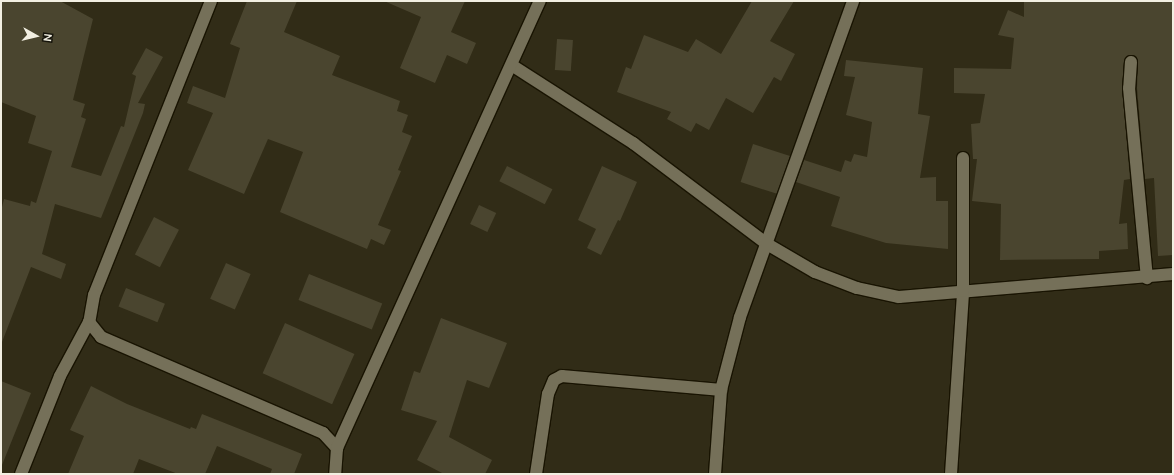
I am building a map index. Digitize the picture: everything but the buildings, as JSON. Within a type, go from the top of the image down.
[{"type":"street","points":[[21,474],[60,376],[89,322],[94,295],[211,1]]},
{"type":"street","points":[[336,474],[338,448],[512,66],[540,1]]},
{"type":"street","points":[[715,474],[721,390],[740,317],[853,1]]},
{"type":"street","points":[[1131,62],[1129,88],[1147,278]]},
{"type":"street","points":[[512,66],[632,143],[767,244],[815,272],[857,288],[899,297],[1147,278],[1173,274]]},
{"type":"street","points":[[951,474],[963,291],[963,158]]},
{"type":"street","points":[[89,322],[101,337],[323,433],[338,448]]},
{"type":"street","points":[[536,474],[548,394],[554,380],[562,376],[721,390]]}]
